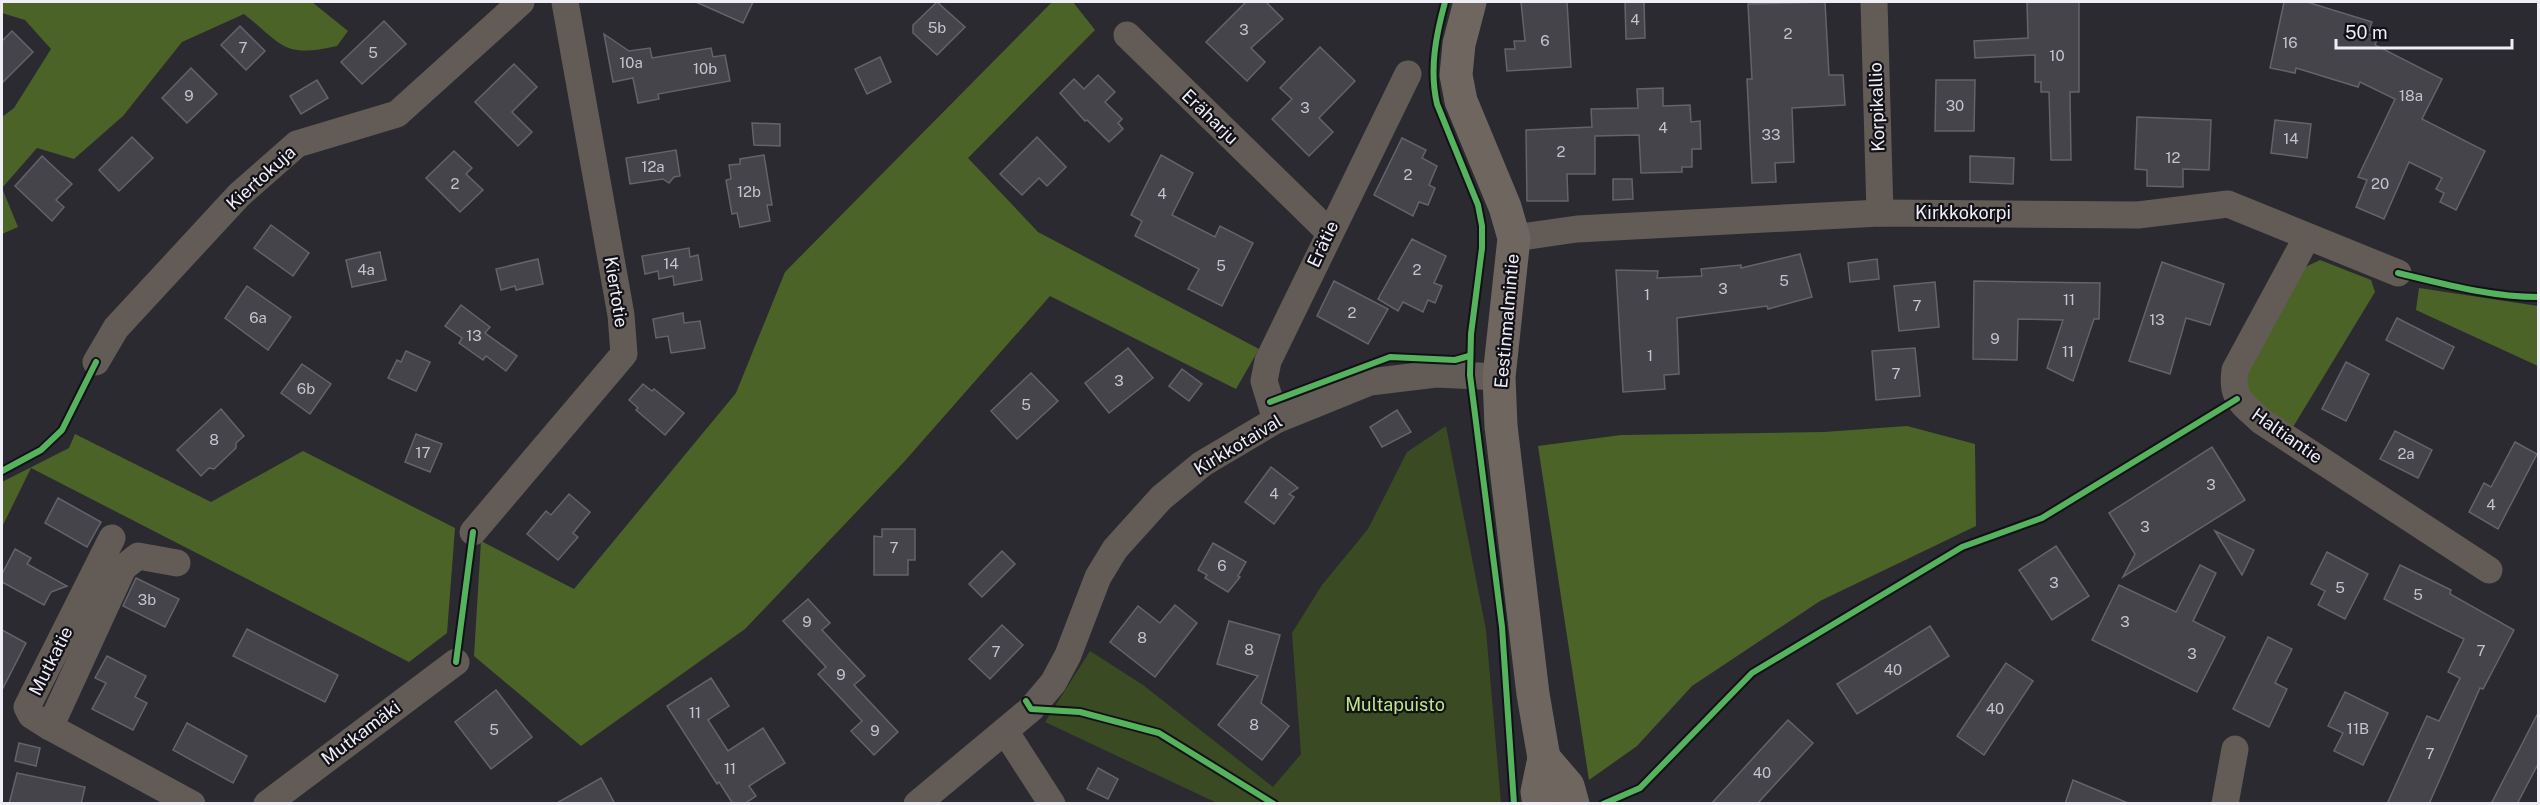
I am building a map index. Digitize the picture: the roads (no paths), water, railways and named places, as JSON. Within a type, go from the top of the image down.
[{"type":"street","name":"Kiertokuja","points":[[96,362],[116,328],[239,195],[297,144],[397,114],[521,2]]},
{"type":"street","name":"Kiertotie","points":[[473,532],[624,354],[621,315],[565,2]]},
{"type":"street","name":"Eestinmalmintie","points":[[1470,2],[1459,44],[1456,75],[1461,101],[1505,207],[1514,238],[1499,377],[1501,426],[1533,694],[1544,758],[1537,792],[1539,804]]},
{"type":"street","name":"Korpikallio","points":[[1875,2],[1880,213]]},
{"type":"street","name":"Eräharju","points":[[1127,35],[1329,232]]},
{"type":"street","name":"Erätie","points":[[1276,420],[1264,381],[1268,361],[1408,74]]},
{"type":"street","name":"Kirkkokorpi","points":[[1514,238],[1576,230],[1880,213],[2138,215],[2228,204],[2398,273]]},
{"type":"street","name":"Haltiantie","points":[[2307,237],[2235,370],[2233,385],[2237,399],[2261,421],[2489,570]]},
{"type":"street","name":"Kirkkotaival","points":[[917,804],[1031,709],[1053,683],[1068,655],[1098,577],[1135,524],[1202,464],[1276,420],[1370,382],[1400,376],[1436,374],[1499,377]]},
{"type":"street","name":"Mutkatie","points":[[112,538],[27,707],[31,715],[50,727],[192,804]]},
{"type":"street","points":[[50,727],[123,568],[138,556],[177,563]]},
{"type":"street","name":"Mutkamäki","points":[[267,804],[456,662]]},
{"type":"street","points":[[1005,731],[1052,804]]},
{"type":"street","points":[[2225,804],[2235,749]]},
{"type":"street","points":[[1544,758],[1568,786],[1573,804]]},
{"type":"park label","name":"Multapuisto","points":[[1395,705]]}]
